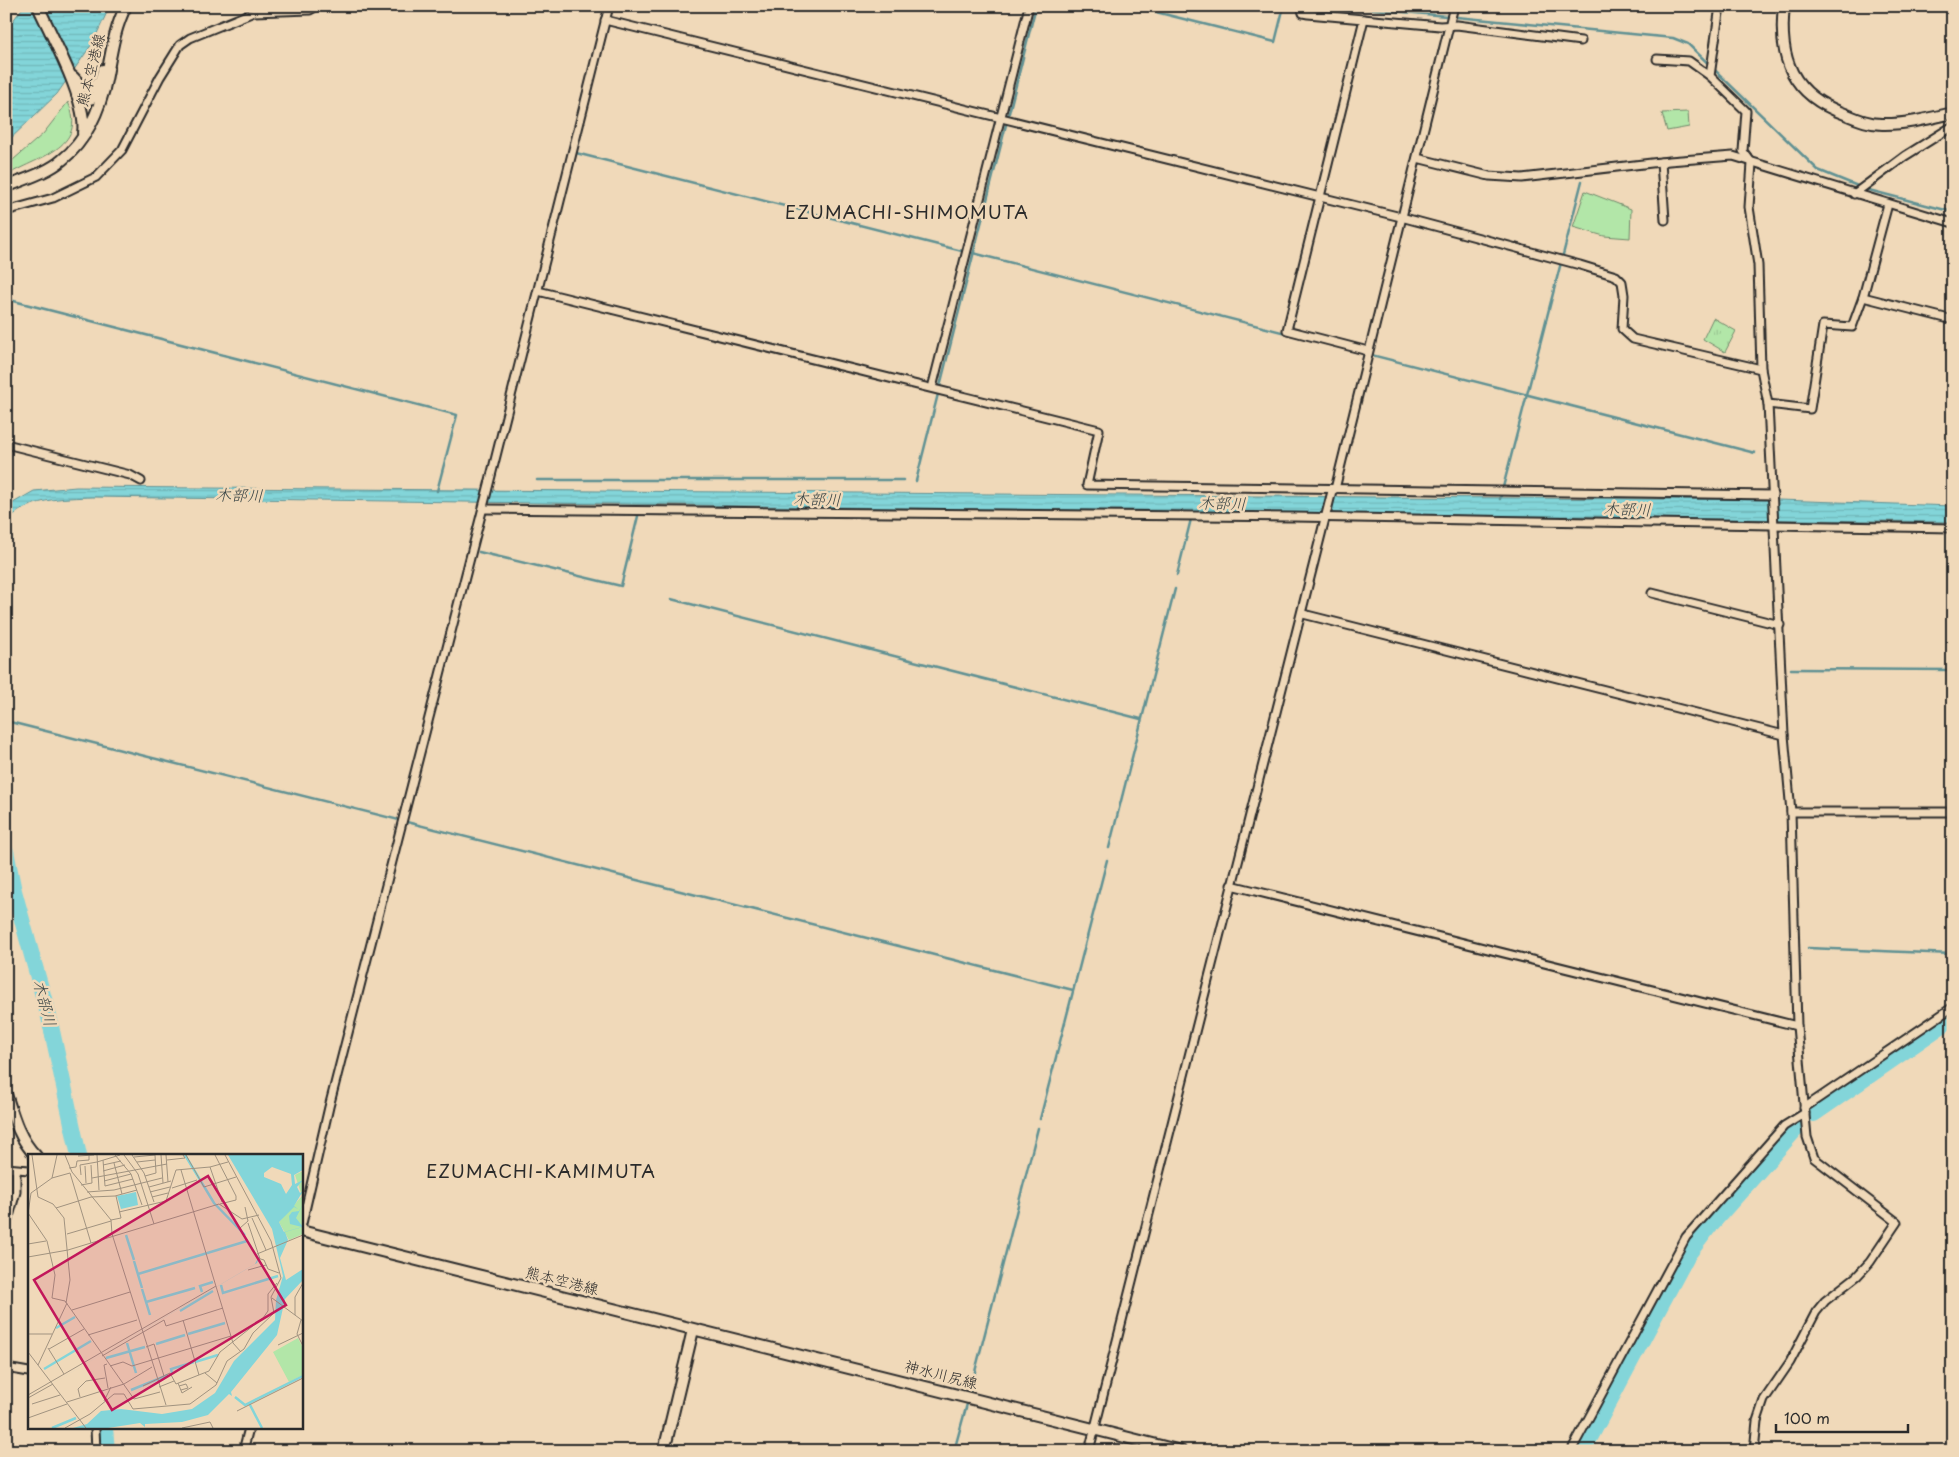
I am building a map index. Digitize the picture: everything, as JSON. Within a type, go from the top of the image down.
[{"type":"main road","points":[[38,6],[53,40],[84,99],[91,99],[104,89]]},
{"type":"main road","name":"熊本空港線","points":[[6,187],[62,161],[82,139],[96,113],[104,89],[112,46],[126,6]]},
{"type":"main road","points":[[1784,6],[1782,37],[1784,52],[1797,81],[1811,97],[1837,112],[1862,121],[1884,124],[1920,121],[1953,113]]},
{"type":"main road","points":[[80,91],[92,88],[100,80],[107,54],[112,46]]},
{"type":"main road","points":[[80,91],[84,125],[82,139]]},
{"type":"main road","points":[[6,1094],[18,1129],[24,1141],[34,1154]]},
{"type":"main road","name":"熊本空港線","points":[[302,1229],[693,1330]]},
{"type":"main road","points":[[664,1451],[693,1330]]},
{"type":"main road","name":"神水川尻線","points":[[693,1330],[1181,1451]]},
{"type":"street","points":[[6,211],[53,198],[96,177],[122,150],[160,76],[180,45],[190,38],[254,12],[299,8],[310,10],[317,6]]},
{"type":"street","points":[[302,1225],[329,1108],[538,292],[609,6]]},
{"type":"street","points":[[932,388],[1029,6]]},
{"type":"street","points":[[1301,6],[1303,13],[1308,14],[1440,26],[1451,24],[1581,41]]},
{"type":"street","points":[[1710,73],[1720,6]]},
{"type":"street","points":[[1089,1451],[1232,885],[1303,614],[1454,9]]},
{"type":"street","points":[[1364,19],[1287,330],[1368,351]]},
{"type":"street","points":[[605,20],[1401,217],[1616,276],[1622,282],[1624,295],[1622,329],[1634,339],[1761,369]]},
{"type":"street","points":[[1657,59],[1689,60],[1710,73],[1746,111],[1743,151],[1752,164],[1749,207],[1758,264],[1761,369],[1768,404],[1784,735],[1791,812],[1797,1026],[1807,1137],[1814,1158],[1897,1222],[1870,1262],[1857,1276],[1825,1301],[1816,1312],[1790,1362],[1764,1400],[1756,1421],[1754,1451]]},
{"type":"street","points":[[1854,194],[1905,156],[1953,126]]},
{"type":"street","points":[[1417,158],[1489,176],[1522,178],[1733,156],[1752,164],[1953,223]]},
{"type":"street","points":[[1661,162],[1665,220]]},
{"type":"street","points":[[1768,404],[1810,409],[1823,325],[1852,327],[1863,297],[1888,204]]},
{"type":"street","points":[[538,292],[1099,430],[1087,485],[1773,495]]},
{"type":"street","points":[[1863,297],[1953,320]]},
{"type":"street","points":[[6,444],[130,475],[141,481]]},
{"type":"street","points":[[483,507],[1953,528]]},
{"type":"street","points":[[1652,593],[1780,625]]},
{"type":"street","points":[[1303,614],[1784,735]]},
{"type":"street","points":[[1791,812],[1953,812]]},
{"type":"street","points":[[1232,885],[1797,1026]]},
{"type":"street","points":[[1572,1451],[1686,1237],[1784,1126],[1804,1110],[1953,1007]]},
{"type":"street","points":[[6,1168],[16,1171],[28,1170]]},
{"type":"street","points":[[6,1227],[16,1192],[16,1171]]},
{"type":"street","points":[[6,1368],[28,1372]]},
{"type":"street","points":[[95,1430],[96,1451]]},
{"type":"street","points":[[243,1451],[248,1430]]},
{"type":"green space","points":[[68,102],[73,118],[71,131],[65,141],[56,150],[6,176],[6,166],[43,134]]},
{"type":"green space","points":[[1688,112],[1689,127],[1667,131],[1662,113]]},
{"type":"green space","points":[[1585,191],[1631,209],[1630,238],[1604,236],[1573,227]]},
{"type":"green space","points":[[1713,318],[1736,331],[1725,352],[1703,339]]},
{"type":"water","points":[[24,6],[110,6],[92,44],[57,94],[6,143],[6,30]]},
{"type":"water","points":[[76,487],[1779,500],[1953,506],[1953,522],[92,497],[58,499],[34,504],[14,515],[6,523],[6,507],[34,491]]},
{"type":"waterway","points":[[916,481],[1036,6]]},
{"type":"waterway","points":[[1132,6],[1275,42],[1284,6]]},
{"type":"waterway","points":[[1342,6],[1673,38],[1688,44],[1818,170],[1860,187]]},
{"type":"waterway","points":[[576,153],[962,251]]},
{"type":"waterway","points":[[1500,499],[1582,181]]},
{"type":"waterway","points":[[1865,189],[1953,212]]},
{"type":"waterway","points":[[973,253],[1755,453]]},
{"type":"waterway","points":[[6,299],[457,415],[437,491]]},
{"type":"waterway","points":[[537,480],[903,480]]},
{"type":"waterway","points":[[479,552],[621,586],[639,512]]},
{"type":"waterway","points":[[1177,575],[1191,519]]},
{"type":"waterway","points":[[1109,848],[1175,589]]},
{"type":"waterway","points":[[671,599],[1141,719]]},
{"type":"waterway","points":[[1791,669],[1953,670]]},
{"type":"waterway","points":[[6,721],[1073,990]]},
{"type":"waterway","name":"木部川","points":[[6,851],[14,891],[49,1017],[79,1154]]},
{"type":"waterway","points":[[1040,1119],[1107,860]]},
{"type":"waterway","points":[[1808,948],[1953,954]]},
{"type":"waterway","points":[[1814,1114],[1953,1018]]},
{"type":"waterway","points":[[970,1391],[1038,1128]]},
{"type":"waterway","points":[[1583,1451],[1687,1256],[1709,1227],[1797,1128]]},
{"type":"waterway","points":[[954,1451],[967,1404]]},
{"type":"waterway","name":"木部川","points":[[105,1430],[107,1451]]},
{"type":"district","name":"EZUMACHI-SHIMOMUTA","points":[[907,213]]},
{"type":"district","name":"EZUMACHI-KAMIMUTA","points":[[541,1172]]}]
